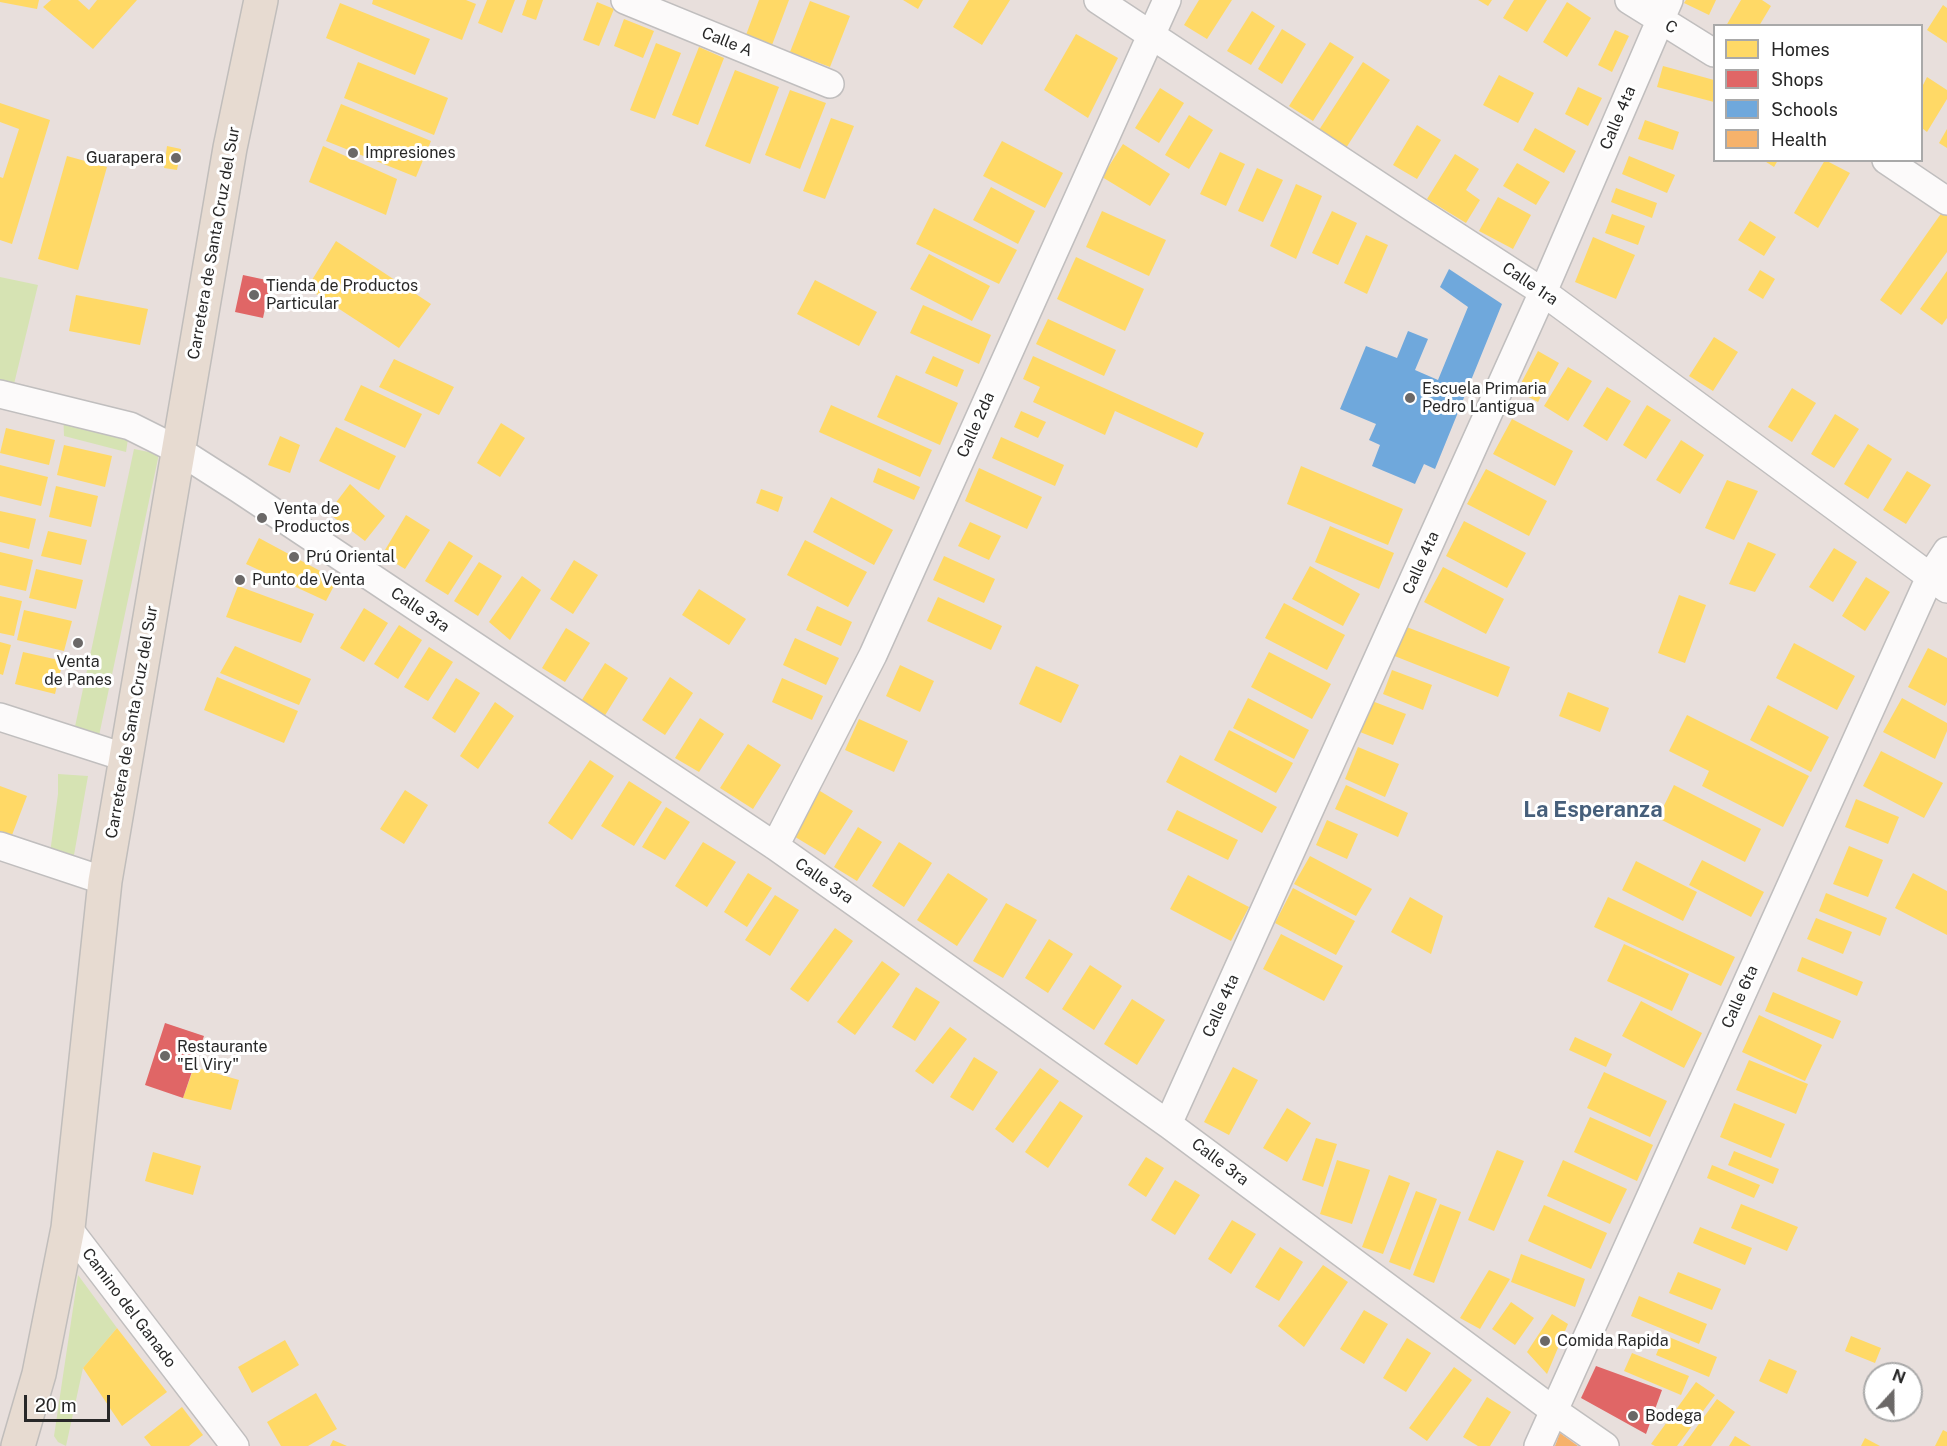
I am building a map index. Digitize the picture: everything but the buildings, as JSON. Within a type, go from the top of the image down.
[{"type":"main road","name":"Carretera de Santa Cruz del Sur","points":[[18,1446],[39,1374],[68,1228],[105,881],[128,758],[230,148],[261,0]]},
{"type":"street","name":"Calle A","points":[[625,0],[830,84]]},
{"type":"street","name":"Calle 1ra","points":[[1098,0],[1543,292],[1938,583]]},
{"type":"street","name":"Calle 2da","points":[[775,846],[873,655],[1167,0]]},
{"type":"street","name":"C","points":[[1629,0],[1665,10],[1713,52]]},
{"type":"street","name":"Calle 4ta","points":[[1168,1124],[1543,292],[1665,10]]},
{"type":"street","points":[[1890,162],[1947,201]]},
{"type":"street","name":"Calle 3ra","points":[[0,394],[130,426],[178,450],[775,846],[1168,1124],[1553,1410],[1605,1446]]},
{"type":"street","name":"Calle 6ta","points":[[1539,1446],[1553,1410],[1938,583],[1947,551]]},
{"type":"street","points":[[0,717],[128,758]]},
{"type":"street","points":[[0,846],[105,881]]},
{"type":"street","name":"Camino del Ganado","points":[[68,1228],[235,1446]]},
{"type":"green space","points":[[0,277],[38,285],[14,384],[0,381]]},
{"type":"green space","points":[[63,409],[130,426],[126,452],[64,436]]},
{"type":"green space","points":[[134,449],[159,454],[97,745],[73,736]]},
{"type":"green space","points":[[58,774],[88,776],[74,855],[50,853],[58,794]]},
{"type":"green space","points":[[78,1275],[117,1328],[83,1368],[66,1446],[58,1442],[54,1436]]},
{"type":"place","name":"Impresiones","points":[[353,153]]},
{"type":"place","name":"Guarapera","points":[[176,158]]},
{"type":"place","name":"Tienda de Productos Particular","points":[[254,295]]},
{"type":"place","name":"Escuela Primaria Pedro Lantigua","points":[[1410,398]]},
{"type":"place","name":"Venta de Productos","points":[[262,518]]},
{"type":"place","name":"Prú Oriental","points":[[294,557]]},
{"type":"place","name":"Punto de Venta","points":[[240,580]]},
{"type":"place","name":"Venta de Panes","points":[[78,643]]},
{"type":"place","name":"Restaurante \"El Viry\"","points":[[165,1056]]},
{"type":"place","name":"Comida Rapida","points":[[1545,1341]]},
{"type":"place","name":"Bodega","points":[[1633,1416]]},
{"type":"district","name":"La Esperanza","points":[[1593,810]]}]
